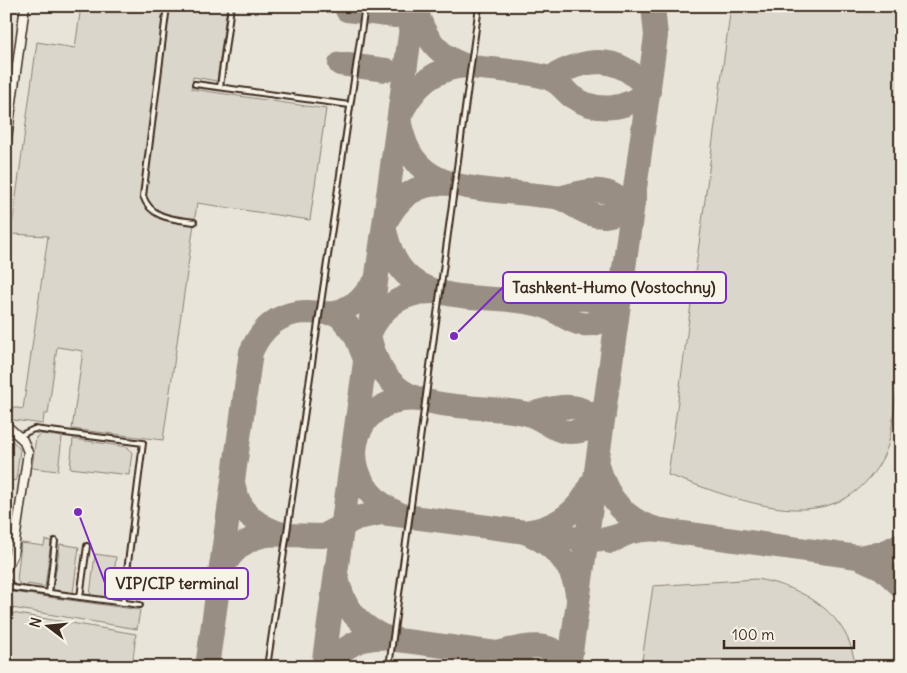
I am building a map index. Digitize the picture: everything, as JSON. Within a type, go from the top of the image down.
[{"type":"street","points":[[6,146],[25,6]]},
{"type":"street","points":[[6,426],[19,436],[28,454],[13,555],[6,569]]},
{"type":"lane","points":[[167,6],[144,196],[148,206],[157,214],[194,222]]},
{"type":"lane","points":[[220,87],[231,6]]},
{"type":"lane","points":[[267,667],[365,6]]},
{"type":"lane","points":[[388,667],[479,6]]},
{"type":"lane","points":[[196,84],[350,105]]},
{"type":"lane","points":[[19,436],[34,429],[143,443],[123,603]]},
{"type":"lane","points":[[49,593],[55,541]]},
{"type":"lane","points":[[80,597],[87,546]]},
{"type":"lane","points":[[6,580],[13,588],[140,605]]},
{"type":"shaded area","points":[[6,6],[901,6],[901,667],[6,667]]},
{"type":"shaded area","points":[[81,6],[227,6],[217,81],[193,77],[192,89],[326,109],[310,220],[197,203],[163,440],[72,429],[83,351],[57,347],[48,414],[44,414],[43,424],[6,419],[6,406],[23,409],[48,236],[11,234],[37,42],[75,48]]},
{"type":"shaded area","points":[[731,6],[901,6],[901,334],[892,424],[885,453],[871,476],[851,495],[824,506],[802,509],[756,504],[668,475]]},
{"type":"shaded area","points":[[6,434],[20,449],[16,481],[6,479]]},
{"type":"shaded area","points":[[42,434],[62,437],[58,471],[32,468],[36,437]]},
{"type":"shaded area","points":[[73,439],[128,447],[132,453],[129,475],[70,468]]},
{"type":"shaded area","points":[[45,540],[51,541],[45,587],[28,584],[27,587],[20,585],[17,580],[21,543],[44,546]]},
{"type":"shaded area","points":[[60,544],[79,547],[73,593],[53,590]]},
{"type":"shaded area","points":[[95,554],[116,557],[112,593],[108,597],[90,595]]},
{"type":"shaded area","points":[[756,579],[790,588],[821,606],[834,618],[844,632],[851,648],[855,667],[641,667],[653,586]]},
{"type":"shaded area","points":[[6,591],[140,610],[137,629],[6,607]]},
{"type":"shaded area","points":[[6,612],[136,634],[132,667],[6,667]]},
{"type":"taxiway","points":[[323,667],[414,6]]},
{"type":"taxiway","points":[[416,6],[423,27],[434,45],[450,58],[460,63],[471,67],[544,77],[556,82],[571,96],[581,102],[601,107],[621,106],[649,91],[627,70],[603,62],[577,66],[550,78]]},
{"type":"taxiway","points":[[569,667],[656,36],[653,6]]},
{"type":"taxiway","points":[[347,10],[396,16]]},
{"type":"taxiway","points":[[340,64],[386,70]]},
{"type":"taxiway","points":[[468,66],[445,70],[426,81],[411,97],[399,118],[405,143],[413,157],[424,170],[443,180],[468,187],[559,198],[598,216],[617,213],[634,199]]},
{"type":"taxiway","points":[[451,184],[428,185],[410,193],[395,207],[384,226],[394,258],[410,278],[431,290],[446,294],[513,300],[544,306],[572,321],[582,324],[593,324],[602,321],[618,308]]},
{"type":"taxiway","points":[[559,198],[591,191],[609,193],[625,206],[631,217]]},
{"type":"taxiway","points":[[365,359],[355,334],[337,313],[359,301],[376,281]]},
{"type":"taxiway","points":[[437,292],[425,292],[404,297],[380,315],[374,324],[369,335],[373,351],[379,366],[394,385],[413,397],[444,404],[528,414],[559,430],[570,432],[585,430],[593,426],[604,416]]},
{"type":"taxiway","points":[[544,306],[576,299],[595,301],[603,306],[616,325]]},
{"type":"taxiway","points":[[207,667],[251,352],[265,330],[287,315],[305,312],[337,313]]},
{"type":"taxiway","points":[[400,514],[378,500],[363,483],[356,463],[356,444],[363,425],[376,411],[395,402],[420,400]]},
{"type":"taxiway","points":[[530,414],[562,407],[580,409],[588,414],[601,433]]},
{"type":"taxiway","points":[[598,465],[607,488],[620,507],[638,521],[661,530],[634,532],[611,542]]},
{"type":"taxiway","points":[[221,571],[233,553],[248,541],[265,535],[286,535],[267,528],[251,518],[240,503],[233,483]]},
{"type":"taxiway","points":[[577,594],[571,573],[560,556],[544,542],[525,532],[546,527],[565,517],[580,503],[591,484]]},
{"type":"taxiway","points":[[286,535],[323,536],[357,518],[382,513],[587,540],[606,539],[624,534]]},
{"type":"taxiway","points":[[661,530],[858,557]]},
{"type":"taxiway","points":[[901,544],[885,552],[858,557],[882,568],[901,586]]},
{"type":"taxiway","points":[[337,577],[348,607],[362,623],[379,634],[390,639],[497,653],[523,667]]},
{"type":"taxiway","points":[[329,667],[340,653],[362,640],[388,638]]},
{"type":"taxiway","points":[[497,653],[516,648],[546,647],[562,657],[567,667]]},
{"type":"place","name":"Tashkent-Humo (Vostochny)","points":[[454,336]]},
{"type":"place","name":"VIP/CIP terminal","points":[[78,512]]}]
